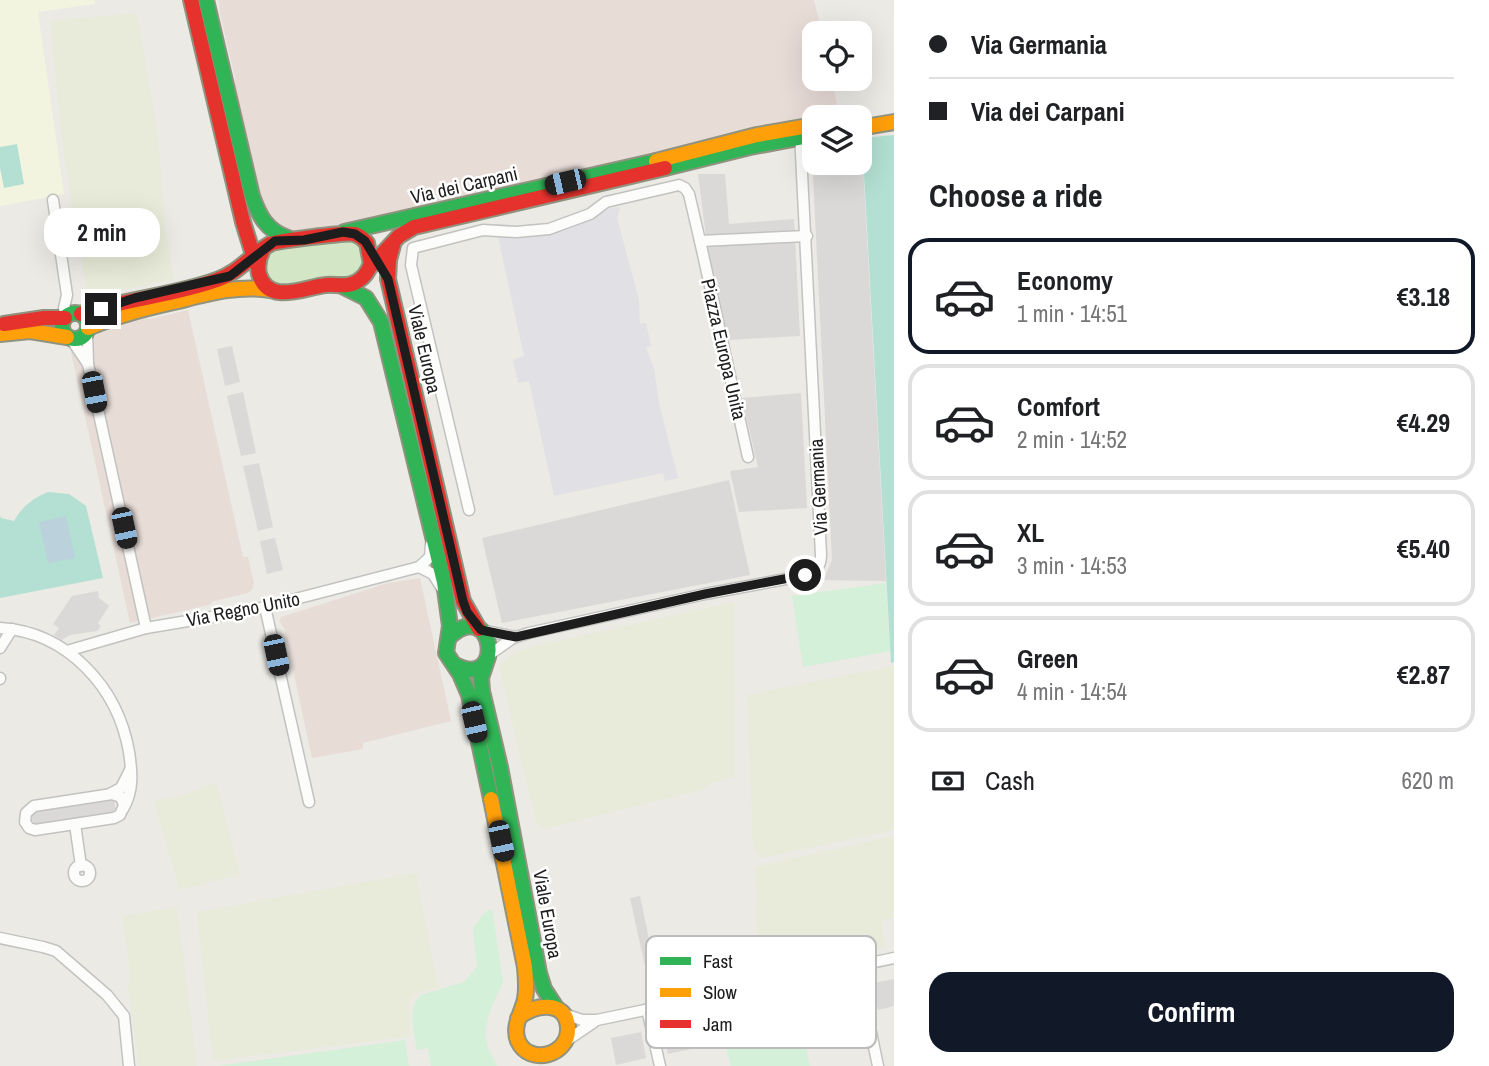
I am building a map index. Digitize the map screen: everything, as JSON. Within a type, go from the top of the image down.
[{"type":"street","points":[[191,0],[243,222],[246,255],[236,272]]},
{"type":"street","points":[[206,0],[254,203],[262,221],[270,230],[295,240]]},
{"type":"street","points":[[872,120],[894,121]]},
{"type":"street","points":[[872,125],[894,121]]},
{"type":"street","name":"Via dei Carpani","points":[[258,257],[277,240],[341,233],[757,135],[802,134]]},
{"type":"street","name":"Via dei Carpani","points":[[340,285],[358,282],[372,260],[407,230],[419,225],[802,134]]},
{"type":"street","name":"Via dei Carpani","points":[[692,162],[703,153],[757,141],[757,135]]},
{"type":"street","name":"Via Germania","points":[[488,656],[516,637],[705,594],[802,576],[812,573],[818,567],[821,555],[805,175]]},
{"type":"street","name":"Piazza Europa Unita","points":[[469,510],[411,265],[413,248],[483,230],[516,232],[549,229],[590,214],[606,202],[678,185],[685,188],[689,194],[748,457]]},
{"type":"street","points":[[0,334],[30,331],[69,338],[82,337],[67,295],[53,200]]},
{"type":"street","points":[[243,222],[258,257],[263,282],[272,290]]},
{"type":"street","points":[[341,233],[351,233],[366,242],[372,260]]},
{"type":"street","points":[[700,241],[807,236]]},
{"type":"street","name":"Viale Europa","points":[[396,239],[389,260],[388,279],[463,601],[467,612],[489,641],[488,656],[481,678],[483,695],[500,767],[539,973],[544,989],[568,1026],[558,1066]]},
{"type":"street","points":[[88,364],[62,328],[135,298],[214,281],[236,272],[258,257]]},
{"type":"street","name":"Viale Europa","points":[[372,260],[388,279]]},
{"type":"street","points":[[0,324],[44,318],[106,320],[233,288],[252,287],[285,292],[340,285]]},
{"type":"street","name":"Viale Europa","points":[[340,285],[360,292],[370,300],[385,336],[442,571],[449,612],[446,651],[469,695],[514,903],[526,977],[525,999],[518,1018],[516,1035],[534,1066]]},
{"type":"street","points":[[77,320],[146,628]]},
{"type":"street","points":[[414,463],[432,550],[428,560],[419,567],[437,578],[449,612]]},
{"type":"street","name":"Via Regno Unito","points":[[66,651],[146,628],[265,607],[419,567]]},
{"type":"street","points":[[265,607],[309,803]]},
{"type":"street","points":[[449,637],[456,629],[464,626],[480,629]]},
{"type":"street","points":[[0,628],[35,635],[66,651],[92,673],[114,706],[125,734],[130,769],[131,790],[123,809],[114,818],[33,829],[28,827],[25,817],[27,811],[34,806],[116,794],[121,797],[123,809]]},
{"type":"street","points":[[0,648],[12,629]]},
{"type":"street","name":"Via Germania","points":[[480,629],[516,637]]},
{"type":"street","points":[[454,665],[461,669],[473,669],[482,665],[488,656]]},
{"type":"street","points":[[109,795],[121,788],[130,769]]},
{"type":"street","points":[[75,824],[81,866]]},
{"type":"street","points":[[0,938],[56,951],[107,995],[124,1016],[129,1066]]},
{"type":"street","points":[[876,962],[894,958]]},
{"type":"street","points":[[518,1018],[528,1009],[545,1005],[576,1019],[597,1020],[646,1009]]},
{"type":"street","points":[[523,1049],[533,1056],[545,1057],[556,1053],[565,1043],[597,1020]]},
{"type":"street","points":[[656,1048],[660,1066]]},
{"type":"street","points":[[874,1048],[878,1066]]},
{"type":"shaded area","points":[[0,0],[95,0],[95,4],[38,12],[64,194],[0,206]]},
{"type":"shaded area","points":[[219,0],[814,0],[819,21],[802,21],[802,91],[834,91],[837,105],[802,105],[802,123],[317,232],[296,234],[282,231],[273,225],[263,212],[235,106],[235,78]]},
{"type":"shaded area","points":[[137,13],[158,137],[165,225],[174,279],[88,297],[63,149],[50,21]]},
{"type":"shaded area","points":[[698,174],[725,174],[729,224],[794,219],[800,336],[728,340],[707,244]]},
{"type":"shaded area","points":[[813,175],[863,175],[886,581],[816,580],[825,576],[832,560]]},
{"type":"shaded area","points":[[620,207],[617,218],[639,300],[640,324],[646,323],[651,346],[646,348],[654,368],[659,403],[678,478],[665,481],[663,473],[554,496],[529,381],[518,383],[513,360],[524,356],[498,237],[525,237],[550,232]]},
{"type":"shaded area","points":[[188,310],[243,557],[248,557],[254,583],[248,593],[130,623],[71,352],[120,322],[143,317],[150,319]]},
{"type":"shaded area","points":[[232,346],[240,382],[225,386],[217,349]]},
{"type":"shaded area","points":[[243,392],[256,453],[241,456],[227,396]]},
{"type":"shaded area","points":[[801,393],[807,508],[739,512],[730,471],[758,467],[742,398]]},
{"type":"shaded area","points":[[259,463],[273,527],[258,531],[243,466]]},
{"type":"shaded area","points":[[729,480],[750,575],[502,623],[482,538]]},
{"type":"shaded area","points":[[275,538],[283,570],[267,574],[260,541]]},
{"type":"shaded area","points":[[420,578],[451,721],[363,743],[363,749],[312,758],[284,628],[279,621],[281,617],[388,583]]},
{"type":"shaded area","points":[[886,583],[890,651],[803,667],[792,596]]},
{"type":"shaded area","points":[[98,591],[99,598],[109,606],[98,623],[101,626],[97,631],[70,635],[62,640],[54,635],[59,628],[53,624],[72,596]]},
{"type":"shaded area","points":[[734,602],[735,776],[708,784],[702,790],[543,829],[536,822],[499,666],[501,663],[513,654],[531,647]]},
{"type":"shaded area","points":[[894,666],[894,830],[761,858],[753,847],[747,695]]},
{"type":"shaded area","points":[[216,783],[240,874],[180,890],[154,801],[180,796]]},
{"type":"shaded area","points":[[114,801],[116,810],[110,814],[37,824],[31,818],[32,813],[39,809]]},
{"type":"shaded area","points":[[894,836],[894,918],[881,921],[885,948],[876,950],[876,936],[758,936],[755,867]]},
{"type":"shaded area","points":[[416,873],[438,988],[413,994],[409,1001],[410,1036],[213,1061],[197,912]]},
{"type":"shaded area","points":[[640,896],[648,936],[646,936],[646,971],[630,898]]},
{"type":"shaded area","points":[[177,907],[197,1066],[139,1066],[122,916]]},
{"type":"shaded area","points":[[492,909],[503,982],[489,1013],[485,1032],[488,1049],[497,1066],[431,1066],[428,1048],[417,1050],[414,1006],[421,995],[464,982],[477,967],[473,928],[485,912]]},
{"type":"shaded area","points":[[894,979],[894,1006],[878,1010],[876,982]]},
{"type":"shaded area","points":[[641,1032],[646,1058],[616,1065],[611,1038]]},
{"type":"shaded area","points":[[405,1040],[409,1066],[217,1066]]},
{"type":"shaded area","points":[[667,1048],[695,1048],[668,1054]]},
{"type":"shaded area","points":[[726,1048],[806,1048],[810,1066],[731,1066]]},
{"type":"green space","points":[[894,135],[894,662],[891,663],[864,175],[872,175],[872,137]]},
{"type":"green space","points":[[17,144],[24,184],[4,188],[0,147]]},
{"type":"green space","points":[[347,239],[359,246],[364,256],[362,267],[353,277],[284,285],[274,282],[267,273],[264,263],[266,256],[279,248]]},
{"type":"green space","points":[[48,492],[69,494],[86,506],[103,578],[0,598],[0,515],[1,518],[14,521],[28,504]]},
{"type":"water","points":[[66,516],[75,558],[48,563],[39,522]]},
{"type":"traffic: fast","points":[[206,0],[252,196],[265,222],[274,231],[288,238]]},
{"type":"traffic: fast","points":[[665,168],[802,137]]},
{"type":"traffic: fast","points":[[344,232],[656,161]]},
{"type":"traffic: fast","points":[[340,285],[366,298],[381,322],[444,582],[450,626],[446,653],[460,674],[469,695],[491,799]]},
{"type":"traffic: fast","points":[[75,313],[84,317],[88,326],[84,335],[75,339],[66,335],[62,326],[66,317],[75,313]]},
{"type":"traffic: fast","points":[[449,637],[465,627],[477,627],[485,634],[488,645],[488,656],[482,666],[471,670],[455,665]]},
{"type":"traffic: fast","points":[[488,657],[481,678],[482,691],[500,767],[539,973],[544,989],[557,1009]]},
{"type":"traffic: slow","points":[[872,126],[894,122]]},
{"type":"traffic: slow","points":[[656,161],[757,135],[802,127]]},
{"type":"traffic: slow","points":[[88,328],[132,312],[213,293],[247,288],[271,290]]},
{"type":"traffic: slow","points":[[0,334],[30,331],[67,337]]},
{"type":"traffic: slow","points":[[491,799],[525,967],[526,991],[524,1004],[520,1014],[518,1020],[516,1035],[523,1049],[539,1055],[556,1051],[567,1037],[566,1018],[555,1008],[540,1007],[524,1013],[518,1018]]},
{"type":"traffic: jam","points":[[191,0],[243,222],[256,264]]},
{"type":"traffic: jam","points":[[370,267],[399,236],[414,227],[665,168]]},
{"type":"traffic: jam","points":[[81,314],[217,280],[231,273],[263,248],[284,241],[339,234],[356,235],[367,243],[371,264],[363,278],[354,283],[279,292],[270,290],[259,274],[259,261],[264,248]]},
{"type":"traffic: jam","points":[[393,245],[388,279],[463,601],[479,629]]},
{"type":"traffic: jam","points":[[4,324],[65,318]]},
{"type":"route","points":[[101,309],[135,298],[230,276],[277,240],[304,240],[343,232],[363,239],[388,279],[463,601],[467,612],[481,630],[516,637],[705,594],[805,575]]}]
